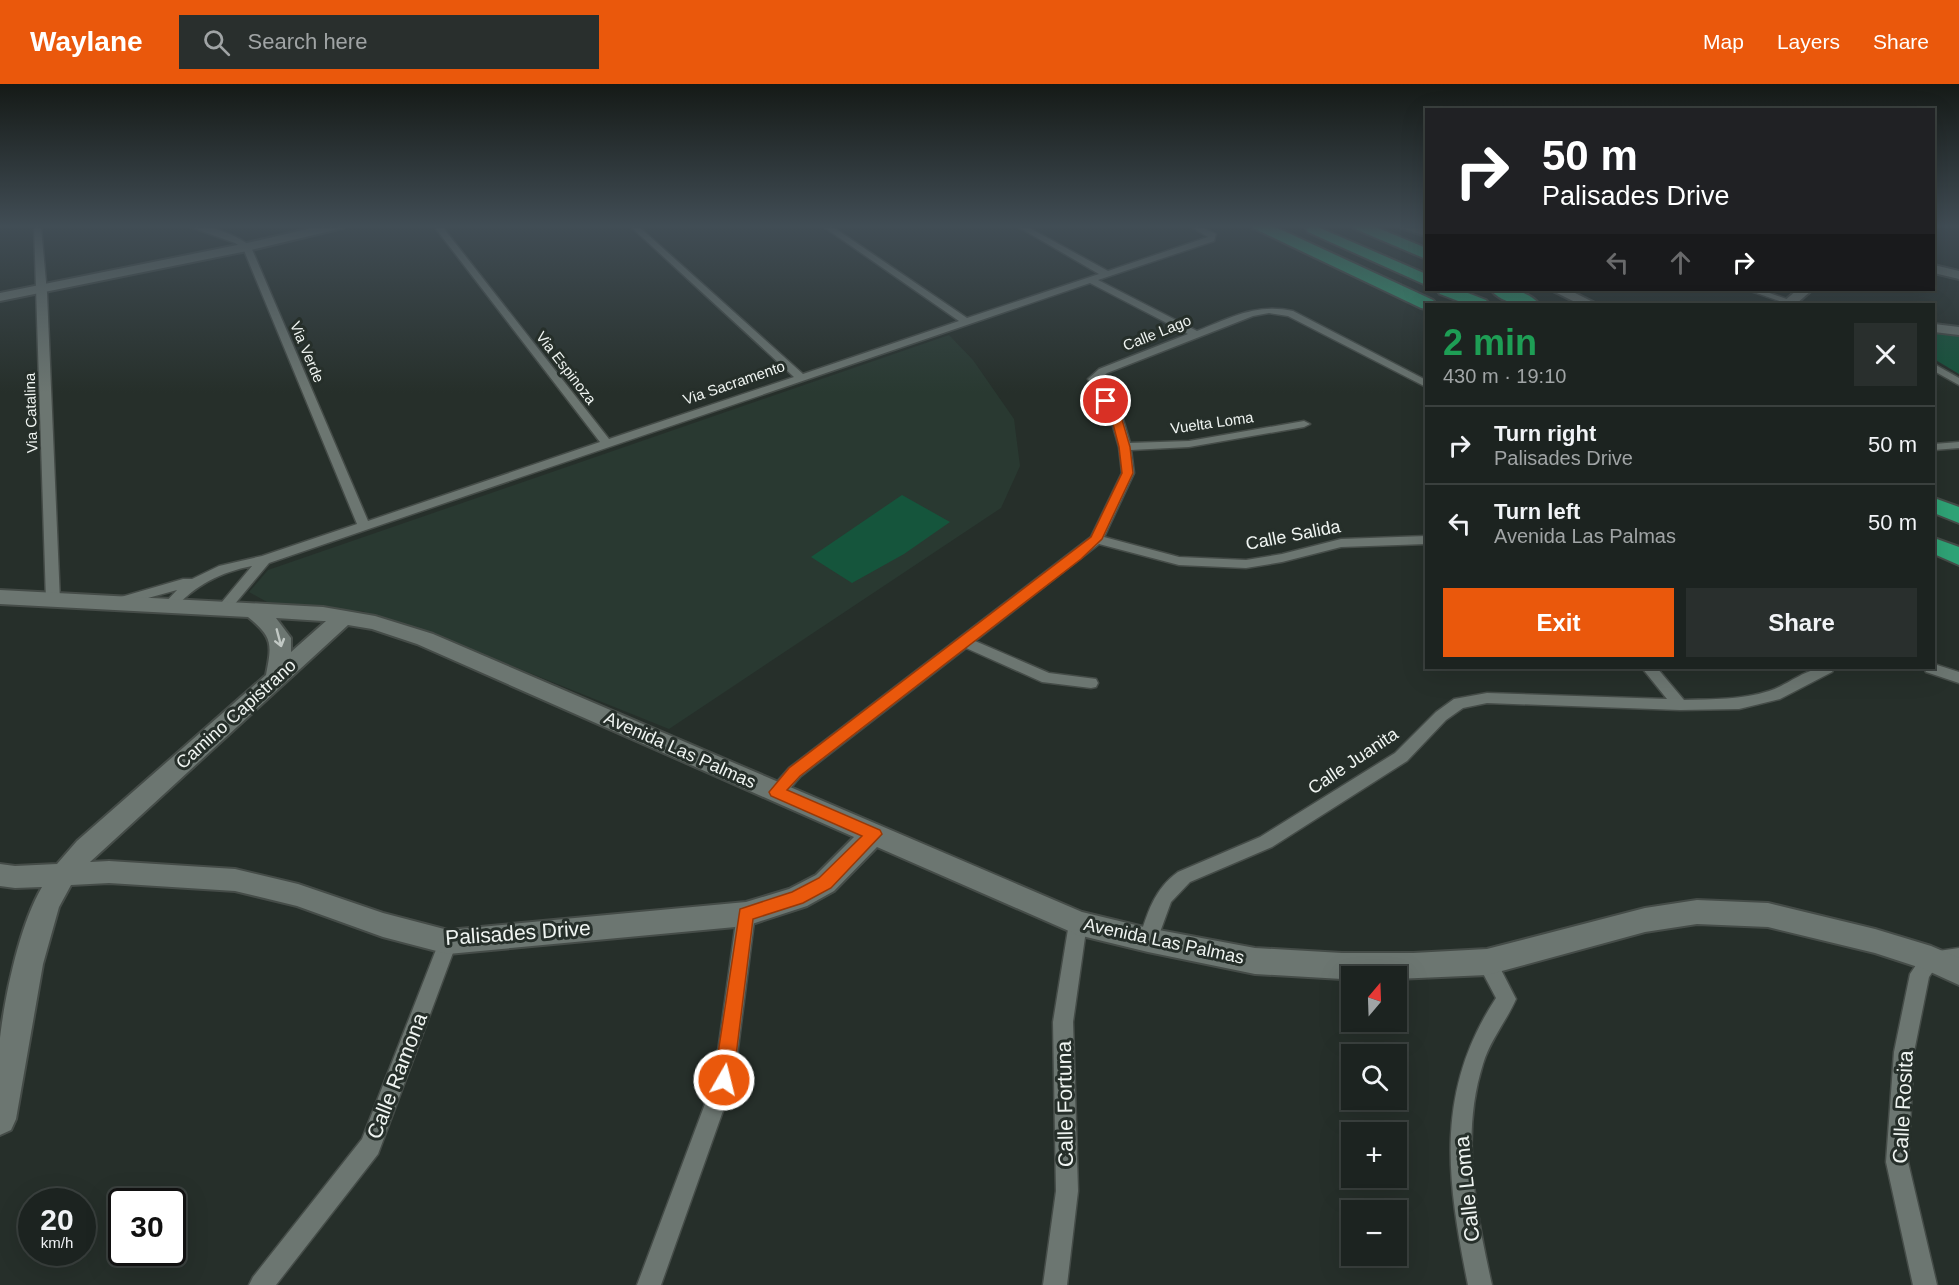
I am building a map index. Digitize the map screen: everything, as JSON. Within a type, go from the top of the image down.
[{"type":"highway","points":[[1378,281],[1425,303]]},
{"type":"highway","points":[[1448,291],[1478,303]]},
{"type":"highway","points":[[1502,291],[1528,303]]},
{"type":"highway","points":[[1935,505],[1959,516]]},
{"type":"highway","points":[[1935,545],[1959,557]]},
{"type":"street","name":"Via Catalina","points":[[41,281],[53,601]]},
{"type":"street","points":[[0,297],[76,281]]},
{"type":"street","name":"Via Verde","points":[[259,281],[364,526]]},
{"type":"street","name":"Via Espinoza","points":[[481,281],[607,444]]},
{"type":"street","points":[[695,281],[801,378]]},
{"type":"street","points":[[906,281],[966,322]]},
{"type":"street","name":"Via Sacramento","points":[[114,604],[162,592],[238,565],[264,560],[1088,281]]},
{"type":"street","points":[[1093,281],[1196,334]]},
{"type":"street","points":[[1560,291],[1588,303]]},
{"type":"street","points":[[1756,291],[1793,303],[1805,291]]},
{"type":"street","name":"Calle Lago","points":[[1125,447],[1116,416],[1093,379],[1103,371],[1251,313],[1269,310],[1290,313],[1425,383]]},
{"type":"street","points":[[1935,328],[1959,331]]},
{"type":"street","points":[[1935,368],[1959,382]]},
{"type":"street","name":"Vuelta Loma","points":[[1125,447],[1189,444],[1304,424]]},
{"type":"street","points":[[1935,447],[1959,445]]},
{"type":"street","points":[[776,792],[795,772],[1096,539],[1128,473],[1125,447]]},
{"type":"street","name":"Calle Salida","points":[[1096,539],[1179,561],[1245,564],[1282,558],[1341,543],[1425,540]]},
{"type":"street","points":[[224,608],[264,560]]},
{"type":"street","name":"Via Sacramento","points":[[169,606],[177,595],[196,579]]},
{"type":"street","points":[[0,597],[224,608],[344,617]]},
{"type":"street","points":[[253,610],[276,628],[282,644],[276,678]]},
{"type":"street","name":"Avenida Las Palmas","points":[[344,617],[425,639],[1078,923],[1148,940],[1266,962],[1342,966],[1487,962],[1645,920],[1697,912],[1779,917],[1824,927],[1931,959],[1959,972]]},
{"type":"street","name":"Camino Capistrano","points":[[0,1119],[28,964],[46,905],[63,875],[86,848],[344,617]]},
{"type":"street","points":[[310,648],[352,634],[390,628]]},
{"type":"street","points":[[964,642],[1047,678],[1091,683]]},
{"type":"street","points":[[1650,669],[1680,705]]},
{"type":"street","name":"Calle Juanita","points":[[1148,940],[1162,898],[1172,885],[1184,877],[1266,842],[1401,757],[1441,716],[1459,703],[1487,698],[1680,705],[1739,704],[1775,695],[1825,669]]},
{"type":"street","points":[[1934,669],[1959,678]]},
{"type":"street","name":"Palisades Drive","points":[[0,875],[15,877],[109,872],[236,879],[298,895],[383,925],[448,942],[746,914],[797,898],[825,883],[874,834]]},
{"type":"street","points":[[649,1285],[724,1080],[746,914]]},
{"type":"street","name":"Calle Fortuna","points":[[1055,1285],[1067,1191],[1063,1022],[1078,923]]},
{"type":"street","name":"Calle Ramona","points":[[261,1285],[370,1146],[448,942]]},
{"type":"street","points":[[1931,959],[1959,956]]},
{"type":"street","name":"Calle Rosita","points":[[1925,1285],[1897,1162],[1904,1052],[1920,974],[1931,959]]},
{"type":"street","name":"Calle Loma","points":[[1480,1285],[1460,1154],[1461,1112],[1469,1076],[1484,1033],[1506,999],[1487,962]]},
{"type":"shaded area","points":[[949,335],[973,360],[1014,419],[1020,466],[1001,508],[669,729],[443,638],[362,611],[276,607],[249,592],[268,570]]},
{"type":"green space","points":[[1935,332],[1959,335],[1959,374],[1935,360]]},
{"type":"green space","points":[[902,495],[950,522],[904,554],[852,583],[811,557]]},
{"type":"route","points":[[724,1080],[746,914],[797,898],[825,883],[874,834],[776,792],[795,772],[1076,557],[1096,539],[1115,504],[1128,473],[1125,447],[1116,416],[1106,401]]}]
